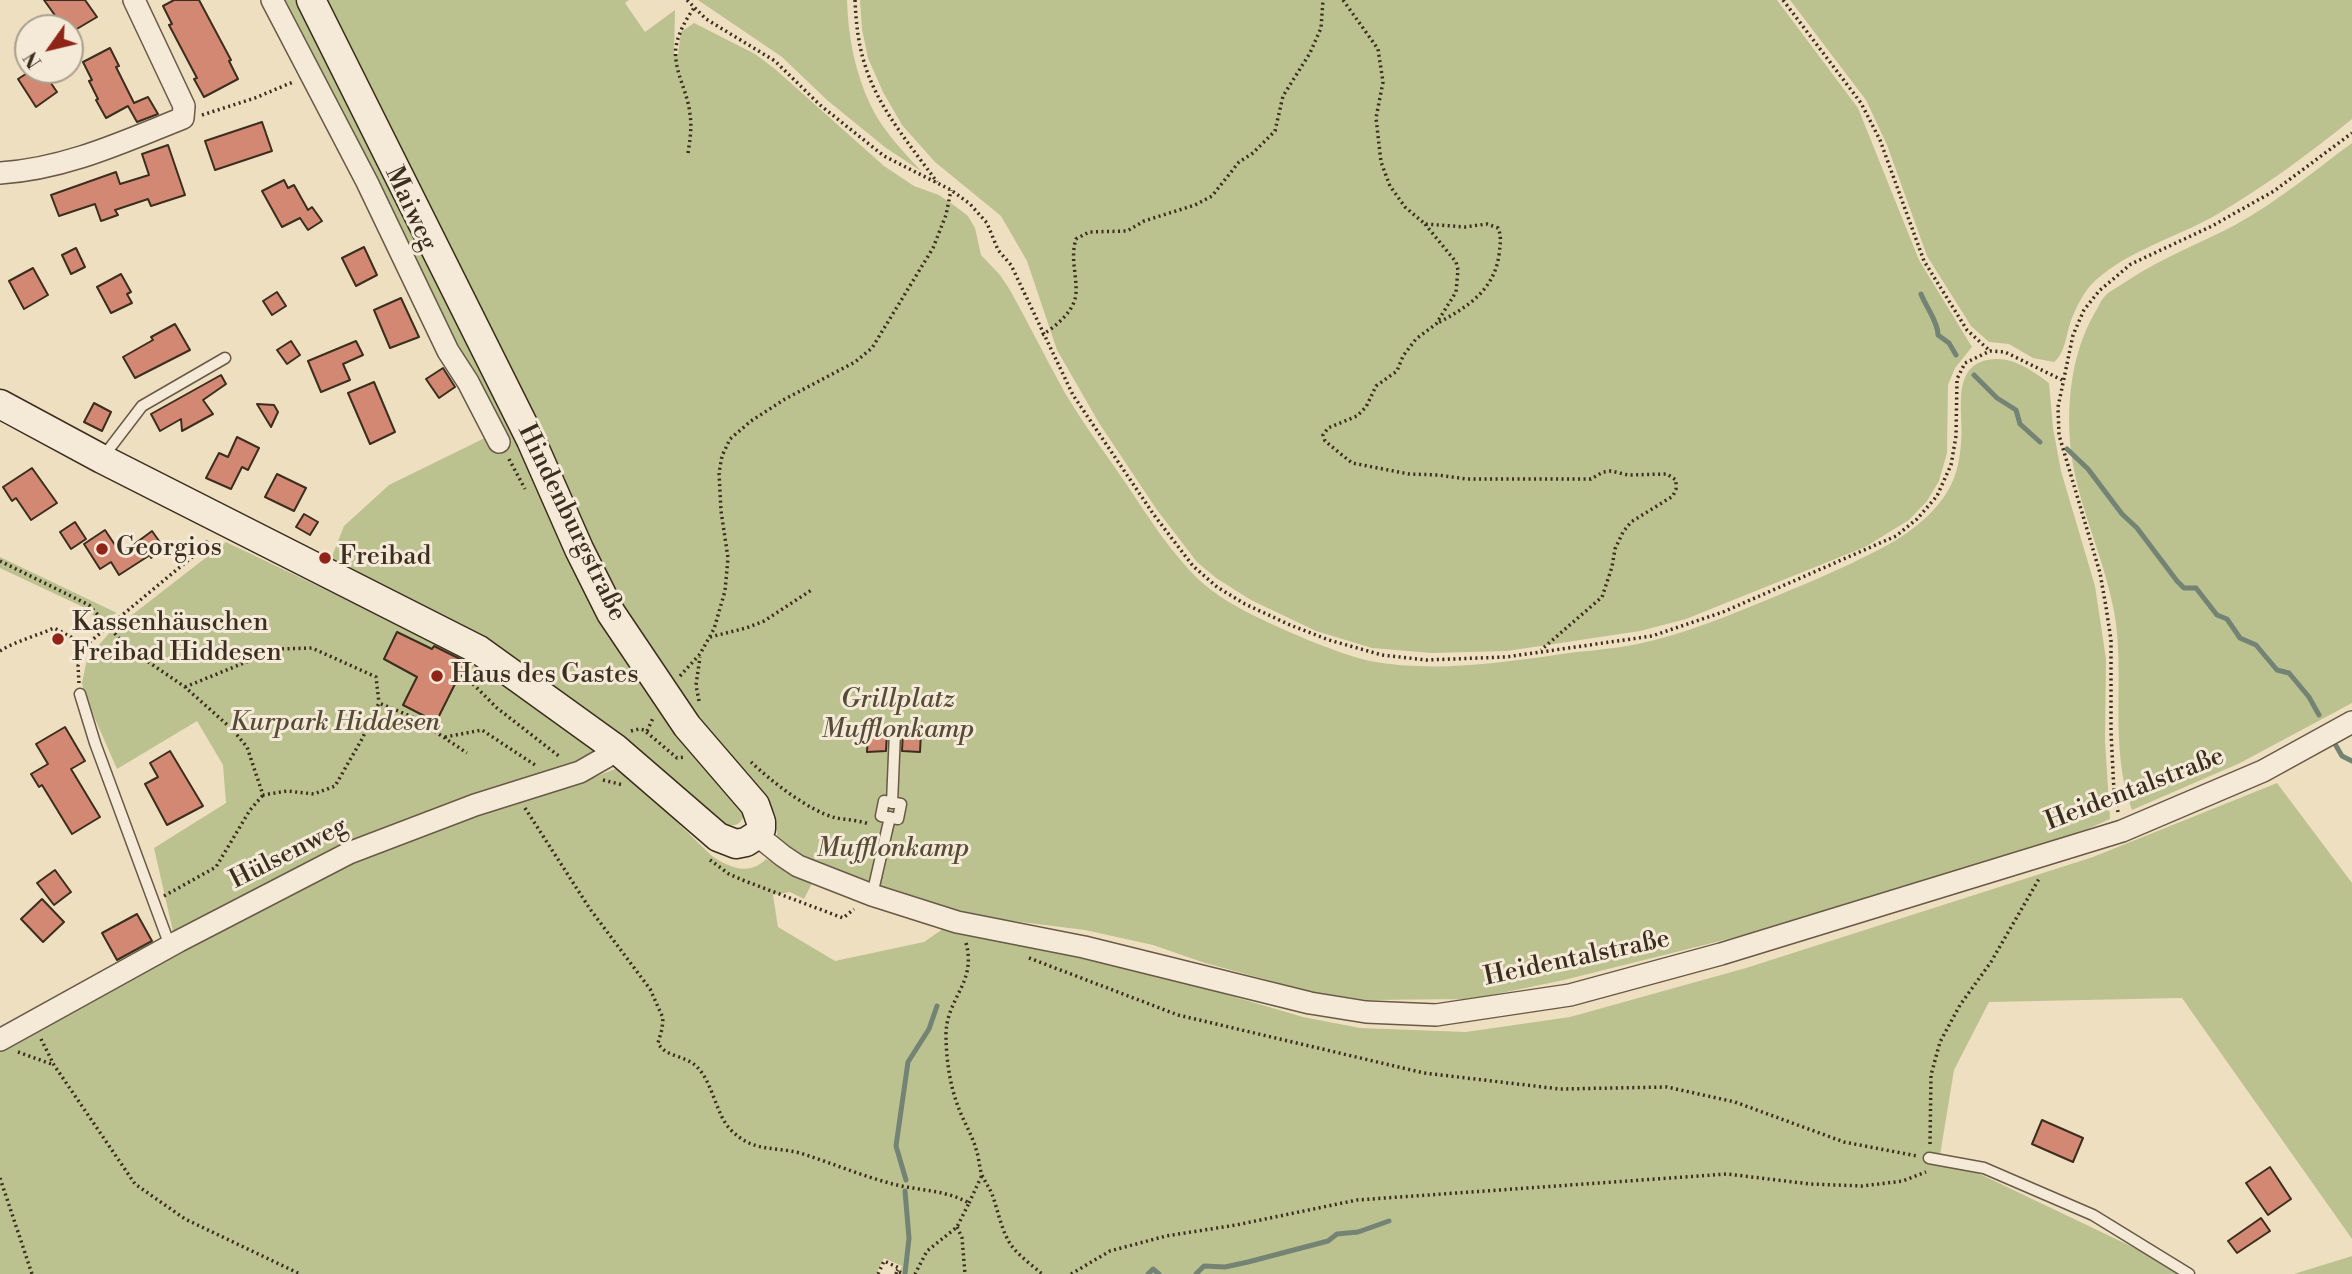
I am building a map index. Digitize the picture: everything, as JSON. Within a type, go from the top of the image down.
[{"type":"main road","name":"Hindenburgstraße","points":[[311,0],[531,440],[579,550],[611,614],[687,726],[755,805],[761,822],[757,835]]},
{"type":"main road","points":[[0,404],[102,459],[479,650],[615,748],[718,837],[736,844],[746,842],[757,835]]},
{"type":"street","points":[[0,173],[32,171],[87,156],[183,118],[184,106],[134,0]]},
{"type":"street","name":"Maiweg","points":[[271,0],[367,182],[448,351],[468,382],[499,442]]},
{"type":"street","name":"Heidentalstraße","points":[[757,835],[799,866],[872,895],[957,922],[1084,947],[1310,1003],[1366,1012],[1436,1015],[1582,992],[1721,954],[2122,831],[2263,771],[2352,722]]},
{"type":"street","name":"Hülsenweg","points":[[7,1046],[32,1022],[170,946],[349,853],[475,805],[580,772],[608,756],[615,748]]},
{"type":"lane","points":[[102,459],[142,406],[225,358]]},
{"type":"lane","points":[[80,694],[95,743],[170,946]]},
{"type":"lane","points":[[872,895],[890,817],[881,816],[884,801],[892,803],[895,732]]},
{"type":"lane","points":[[1929,1158],[1984,1168],[2093,1215],[2189,1274]]},
{"type":"path","points":[[687,0],[706,19],[775,61],[820,105],[884,156],[951,190],[970,204],[988,223],[998,250],[1011,265],[1042,335],[1073,395],[1154,515],[1193,566],[1226,593],[1245,604],[1329,640],[1382,655],[1426,660],[1539,652],[1652,636],[1709,618],[1896,536],[1917,519],[1937,496],[1951,465],[1956,436],[1957,379],[1965,363],[1990,351],[2005,352],[2062,380]]},
{"type":"path","points":[[855,0],[857,32],[865,66],[876,93],[938,184]]},
{"type":"path","points":[[1042,335],[1057,326],[1076,296],[1072,251],[1076,239],[1089,232],[1127,231],[1144,221],[1212,197],[1240,162],[1275,131],[1283,96],[1310,53],[1321,29],[1324,0]]},
{"type":"path","points":[[1343,0],[1378,49],[1383,82],[1376,118],[1381,162],[1390,186],[1405,207],[1425,224],[1456,262],[1456,292],[1436,324]]},
{"type":"path","points":[[1783,0],[1861,103],[1880,140],[1924,261],[1967,330],[1990,351]]},
{"type":"path","points":[[688,153],[690,112],[675,59],[678,40],[686,19],[694,8]]},
{"type":"path","points":[[183,118],[197,117],[255,98],[312,74]]},
{"type":"path","points":[[2122,831],[2114,792],[2111,640],[2099,573],[2059,435],[2058,407],[2073,335],[2084,310],[2099,291],[2131,264],[2212,226],[2274,191],[2352,134]]},
{"type":"path","points":[[703,709],[696,685],[700,654],[710,637],[725,591],[728,558],[719,473],[722,456],[730,439],[751,421],[785,399],[855,362],[872,348],[933,248],[946,215],[951,190]]},
{"type":"path","points":[[1425,224],[1465,227],[1487,224],[1498,228],[1502,236],[1497,269],[1489,284],[1467,307],[1416,338],[1403,356],[1397,371],[1376,386],[1366,407],[1357,416],[1328,428],[1323,435],[1325,441],[1352,463],[1409,474],[1467,479],[1591,479],[1611,471],[1628,475],[1667,474],[1676,480],[1673,496],[1632,522],[1623,532],[1615,549],[1602,597],[1539,652]]},
{"type":"path","points":[[80,694],[78,666],[86,645],[203,548],[213,533]]},
{"type":"path","points":[[0,561],[89,605],[128,648],[185,687],[233,730],[247,747],[263,795]]},
{"type":"path","points":[[710,637],[764,621],[813,589]]},
{"type":"path","points":[[0,651],[11,644],[54,628],[86,645]]},
{"type":"path","points":[[152,900],[216,867],[250,810],[263,795],[287,792],[314,794],[335,786],[379,703],[376,677],[312,648],[278,649],[185,687]]},
{"type":"path","points":[[465,676],[498,708],[580,772]]},
{"type":"path","points":[[379,703],[415,718],[467,753]]},
{"type":"path","points":[[646,732],[655,714]]},
{"type":"path","points":[[615,748],[629,732],[639,729],[677,758],[687,756],[689,752]]},
{"type":"path","points":[[444,737],[482,730],[557,780]]},
{"type":"path","points":[[744,756],[768,778],[800,800],[833,817],[863,822]]},
{"type":"path","points":[[515,792],[590,909],[650,989],[663,1018],[657,1043],[661,1049],[697,1066],[729,1128],[748,1143],[796,1152],[898,1185],[954,1195],[969,1203]]},
{"type":"path","points":[[1071,1274],[1110,1251],[1166,1236],[1236,1225],[1357,1200],[1727,1174],[1810,1184],[1862,1186],[1903,1181],[1928,1171],[1931,1075],[1940,1042],[1960,1006],[1991,962],[2055,851]]},
{"type":"path","points":[[957,922],[968,951],[968,970],[966,982],[948,1014],[946,1034],[949,1071],[958,1106],[976,1149],[982,1175],[1011,1245],[1042,1274]]},
{"type":"path","points":[[1028,957],[1178,1015],[1424,1073],[1560,1089],[1667,1087],[1735,1102],[1844,1142],[1929,1158]]},
{"type":"path","points":[[32,1022],[54,1065],[135,1184],[185,1219],[300,1274]]},
{"type":"path","points":[[7,1046],[54,1065]]},
{"type":"path","points":[[915,1274],[927,1251],[957,1227],[982,1175]]},
{"type":"path","points":[[0,1178],[32,1274]]},
{"type":"path","points":[[957,1227],[962,1238],[965,1274]]},
{"type":"path","points":[[878,1274],[884,1261],[899,1268],[899,1273]]},
{"type":"green space","points":[[277,0],[297,0],[524,444],[740,798],[744,816],[738,824],[727,824],[715,818],[622,735],[485,640],[331,559],[344,526],[389,485],[499,431]]},
{"type":"green space","points":[[324,0],[629,0],[625,3],[645,32],[675,10],[674,57],[678,54],[681,32],[694,23],[755,54],[884,166],[914,186],[939,195],[968,216],[975,228],[981,255],[1010,290],[1072,405],[1160,533],[1197,578],[1219,596],[1253,615],[1315,643],[1370,661],[1415,666],[1460,666],[1638,644],[1707,624],[1835,571],[1902,536],[1929,515],[1943,498],[1954,478],[1959,461],[1962,433],[1961,395],[1967,373],[1975,365],[1987,360],[2020,364],[2049,383],[2053,428],[2061,471],[2095,586],[2106,659],[2105,741],[2110,819],[2074,835],[1736,937],[1564,980],[1472,999],[1367,1000],[1312,992],[1205,963],[1153,945],[1085,930],[973,916],[838,874],[784,848],[777,836],[776,817],[767,797],[697,722],[621,611]]},
{"type":"green space","points":[[698,0],[847,0],[853,54],[865,93],[887,132],[921,171],[886,148],[827,100],[782,57]]},
{"type":"green space","points":[[860,0],[1777,0],[1858,108],[1919,260],[1972,347],[1955,368],[1948,385],[1947,453],[1939,481],[1927,501],[1909,520],[1865,547],[1686,619],[1640,631],[1507,651],[1432,653],[1372,648],[1316,631],[1251,600],[1216,578],[1197,562],[1157,510],[1099,423],[1057,350],[1027,261],[1001,216],[935,162],[902,125],[868,58]]},
{"type":"green space","points":[[1790,0],[2352,0],[2352,119],[2286,170],[2234,204],[2133,255],[2103,274],[2090,286],[2080,301],[2058,358],[2054,362],[2033,358],[2009,344],[1989,342],[1971,326],[1927,256],[1887,145],[1866,100]]},
{"type":"green space","points":[[2352,143],[2352,703],[2240,763],[2132,810],[2121,761],[2114,611],[2079,492],[2071,452],[2070,398],[2080,346],[2094,314],[2110,292],[2153,265],[2251,216]]},
{"type":"green space","name":"Kurpark Hiddesen","points":[[226,542],[464,656],[592,748],[593,754],[525,781],[174,936],[154,848],[226,803],[223,765],[197,721],[117,769],[85,696],[82,683],[87,659],[110,632]]},
{"type":"green space","points":[[0,557],[117,613],[99,620],[83,607],[0,568]]},
{"type":"green space","points":[[620,767],[712,856],[733,867],[746,869],[766,859],[813,881],[804,899],[790,892],[773,895],[778,927],[835,961],[924,942],[950,924],[1082,952],[1303,1017],[1360,1028],[1466,1032],[1570,1017],[1746,968],[2093,857],[2277,783],[2352,883],[2352,1239],[2182,998],[1989,1002],[1954,1070],[1940,1155],[2162,1261],[2181,1274],[899,1274],[902,1266],[884,1258],[876,1274],[0,1274],[0,1047],[106,988],[359,858],[477,812]]},
{"type":"green space","points":[[2352,1256],[2352,1274],[2294,1274]]},
{"type":"building","points":[[44,0],[85,0],[97,17],[84,25],[84,14],[54,14]]},
{"type":"building","points":[[174,0],[199,0],[231,60],[229,61],[238,79],[204,97],[169,25],[172,24],[163,6]]},
{"type":"building","points":[[110,48],[134,103],[148,97],[158,114],[137,122],[128,106],[106,118],[96,100],[98,99],[89,81],[92,80],[84,61]]},
{"type":"building","points":[[21,84],[52,84],[57,92],[36,107]]},
{"type":"building","points":[[262,122],[272,151],[215,170],[205,141]]},
{"type":"building","points":[[168,145],[185,195],[151,206],[148,199],[115,210],[118,215],[101,221],[95,204],[59,216],[51,195],[116,172],[120,184],[149,175],[142,154]]},
{"type":"building","points":[[284,180],[288,188],[294,185],[308,210],[312,207],[322,221],[308,230],[300,218],[282,227],[262,191]]},
{"type":"building","points":[[364,247],[377,275],[356,286],[342,258]]},
{"type":"building","points":[[76,248],[85,267],[71,274],[62,255]]},
{"type":"building","points":[[33,268],[48,295],[24,309],[9,281]]},
{"type":"building","points":[[121,274],[131,292],[127,294],[132,303],[111,313],[97,287]]},
{"type":"building","points":[[277,292],[286,306],[272,315],[263,301]]},
{"type":"building","points":[[401,298],[419,337],[390,348],[374,310]]},
{"type":"building","points":[[175,324],[190,350],[135,378],[123,357]]},
{"type":"building","points":[[291,341],[300,355],[287,364],[277,350]]},
{"type":"building","points":[[356,341],[363,355],[343,364],[350,380],[321,392],[308,361]]},
{"type":"building","points":[[443,368],[455,387],[439,398],[426,379]]},
{"type":"building","points":[[221,375],[226,384],[203,400],[213,414],[182,431],[181,419],[160,431],[151,414]]},
{"type":"building","points":[[374,382],[395,432],[370,444],[348,393]]},
{"type":"building","points":[[94,403],[111,412],[102,431],[84,422]]},
{"type":"building","points":[[257,404],[274,405],[278,412],[271,427]]},
{"type":"building","points":[[237,437],[259,448],[248,470],[242,467],[231,489],[206,478],[219,453],[228,457]]},
{"type":"building","points":[[32,468],[57,503],[31,520],[16,498],[12,501],[3,487]]},
{"type":"building","points":[[277,474],[306,488],[294,511],[265,497]]},
{"type":"building","points":[[304,514],[318,522],[310,535],[296,527]]},
{"type":"building","points":[[75,522],[86,539],[71,549],[60,532]]},
{"type":"building","points":[[105,530],[121,554],[152,531],[164,548],[119,575],[111,562],[100,569],[84,544]]},
{"type":"building","name":"Haus des Gastes","points":[[397,632],[466,662],[436,722],[403,705],[417,677],[384,659]]},
{"type":"building","points":[[65,727],[85,761],[71,769],[100,817],[72,834],[42,785],[39,787],[31,774],[48,764],[36,744]]},
{"type":"building","points":[[868,731],[887,731],[886,751],[867,752]]},
{"type":"building","points":[[903,731],[921,732],[920,752],[902,751]]},
{"type":"building","points":[[170,751],[203,806],[167,825],[145,784],[158,777],[150,763]]},
{"type":"building","points":[[55,870],[71,892],[54,905],[37,883]]},
{"type":"building","points":[[42,899],[64,922],[43,942],[21,919]]},
{"type":"building","points":[[137,914],[152,941],[117,960],[102,933]]},
{"type":"building","points":[[2042,1120],[2083,1138],[2073,1162],[2032,1144]]},
{"type":"building","points":[[2270,1167],[2291,1199],[2268,1215],[2246,1183]]},
{"type":"building","points":[[2261,1218],[2270,1231],[2237,1253],[2228,1241]]},
{"type":"waterway","points":[[1921,294],[1938,335],[1949,343],[1956,355]]},
{"type":"waterway","points":[[1974,375],[1997,398],[2016,410],[2020,424],[2040,442]]},
{"type":"waterway","points":[[2067,449],[2088,469],[2177,581],[2184,588],[2196,588],[2217,615],[2227,619],[2240,638],[2256,645],[2277,670],[2289,673],[2309,697],[2319,715]]},
{"type":"waterway","points":[[2335,744],[2342,756],[2352,761]]},
{"type":"waterway","points":[[906,1180],[896,1146],[908,1062],[929,1029],[937,1006]]},
{"type":"waterway","points":[[905,1191],[909,1238],[905,1274]]},
{"type":"waterway","points":[[1196,1274],[1204,1266],[1225,1267],[1248,1262],[1328,1241],[1337,1234],[1358,1232],[1389,1221]]},
{"type":"waterway","points":[[1148,1274],[1153,1269],[1159,1274]]},
{"type":"place","name":"Georgios","points":[[102,549]]},
{"type":"place","name":"Freibad","points":[[325,558]]},
{"type":"place","name":"Kassenhäuschen Freibad Hiddesen","points":[[58,639]]},
{"type":"place","name":"Haus des Gastes","points":[[437,676]]},
{"type":"park label","name":"Grillplatz Mufflonkamp","points":[[898,716]]},
{"type":"park label","name":"Mufflonkamp","points":[[893,850]]}]
